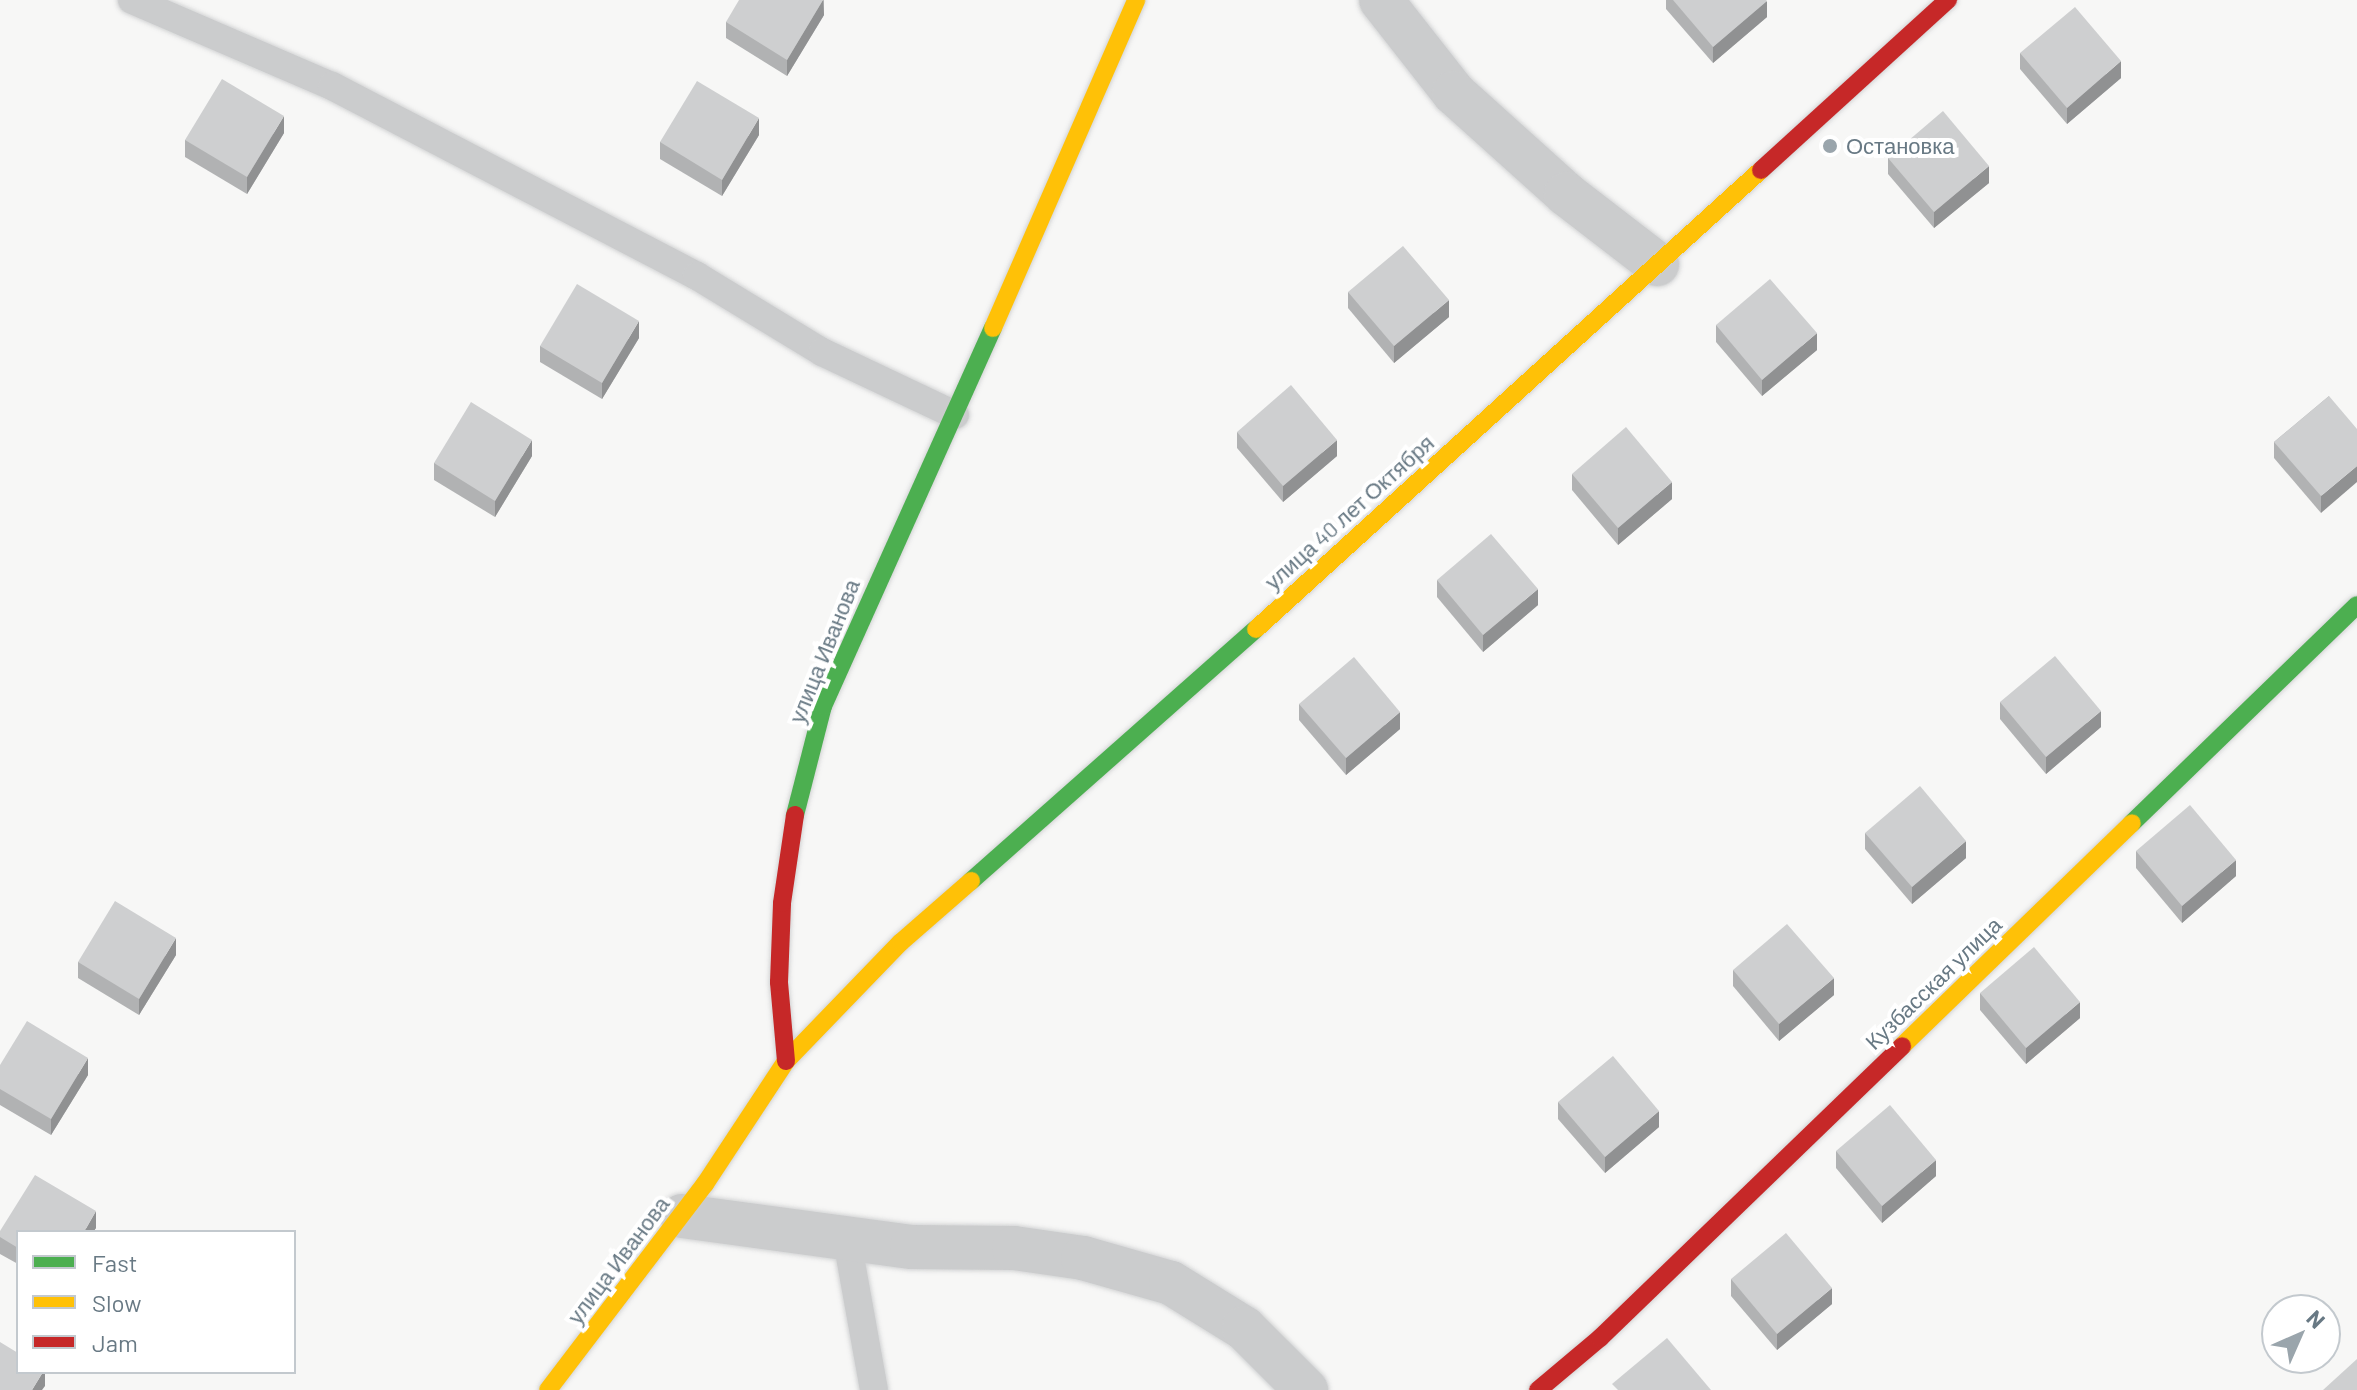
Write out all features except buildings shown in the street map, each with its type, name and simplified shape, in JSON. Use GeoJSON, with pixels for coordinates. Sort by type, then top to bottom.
{"type":"FeatureCollection","features":[{"type":"Feature","properties":{"kind":"street","name":"улица Иванова"},"geometry":{"type":"LineString","coordinates":[[548,1390],[682,1216],[786,1061],[779,982],[782,903],[797,804],[819,720],[865,608],[955,415],[1136,0]]}},
{"type":"Feature","properties":{"kind":"street"},"geometry":{"type":"LineString","coordinates":[[1381,0],[1454,93],[1566,194],[1657,264]]}},
{"type":"Feature","properties":{"kind":"street","name":"улица 40 лет Октября"},"geometry":{"type":"LineString","coordinates":[[786,1061],[901,942],[1217,665],[1948,0]]}},
{"type":"Feature","properties":{"kind":"street","name":"Кузбасская улица"},"geometry":{"type":"LineString","coordinates":[[1538,1390],[1600,1338],[2357,605]]}},
{"type":"Feature","properties":{"kind":"street"},"geometry":{"type":"LineString","coordinates":[[682,1216],[912,1247],[1014,1248],[1083,1258],[1171,1283],[1244,1328],[1306,1390]]}},
{"type":"Feature","properties":{"kind":"lane"},"geometry":{"type":"LineString","coordinates":[[132,0],[332,86],[697,276],[822,352],[955,415]]}},
{"type":"Feature","properties":{"kind":"lane"},"geometry":{"type":"LineString","coordinates":[[847,1240],[874,1390]]}},
{"type":"Feature","properties":{"kind":"traffic: fast"},"geometry":{"type":"LineString","coordinates":[[795,815],[823,706],[993,328]]}},
{"type":"Feature","properties":{"kind":"traffic: fast"},"geometry":{"type":"LineString","coordinates":[[2132,823],[2357,605]]}},
{"type":"Feature","properties":{"kind":"traffic: fast"},"geometry":{"type":"LineString","coordinates":[[971,881],[1256,629]]}},
{"type":"Feature","properties":{"kind":"traffic: slow"},"geometry":{"type":"LineString","coordinates":[[993,328],[1136,0]]}},
{"type":"Feature","properties":{"kind":"traffic: slow"},"geometry":{"type":"LineString","coordinates":[[1256,629],[1761,170]]}},
{"type":"Feature","properties":{"kind":"traffic: slow"},"geometry":{"type":"LineString","coordinates":[[1902,1046],[2132,823]]}},
{"type":"Feature","properties":{"kind":"traffic: slow"},"geometry":{"type":"LineString","coordinates":[[548,1390],[705,1184],[786,1061],[901,942],[971,881]]}},
{"type":"Feature","properties":{"kind":"traffic: jam"},"geometry":{"type":"LineString","coordinates":[[1761,170],[1948,0]]}},
{"type":"Feature","properties":{"kind":"traffic: jam"},"geometry":{"type":"LineString","coordinates":[[786,1061],[779,982],[782,903],[795,815]]}},
{"type":"Feature","properties":{"kind":"traffic: jam"},"geometry":{"type":"LineString","coordinates":[[1538,1390],[1600,1338],[1902,1046]]}},
{"type":"Feature","properties":{"kind":"place","name":"Остановка"},"geometry":{"type":"Point","coordinates":[1830,146]}}]}
